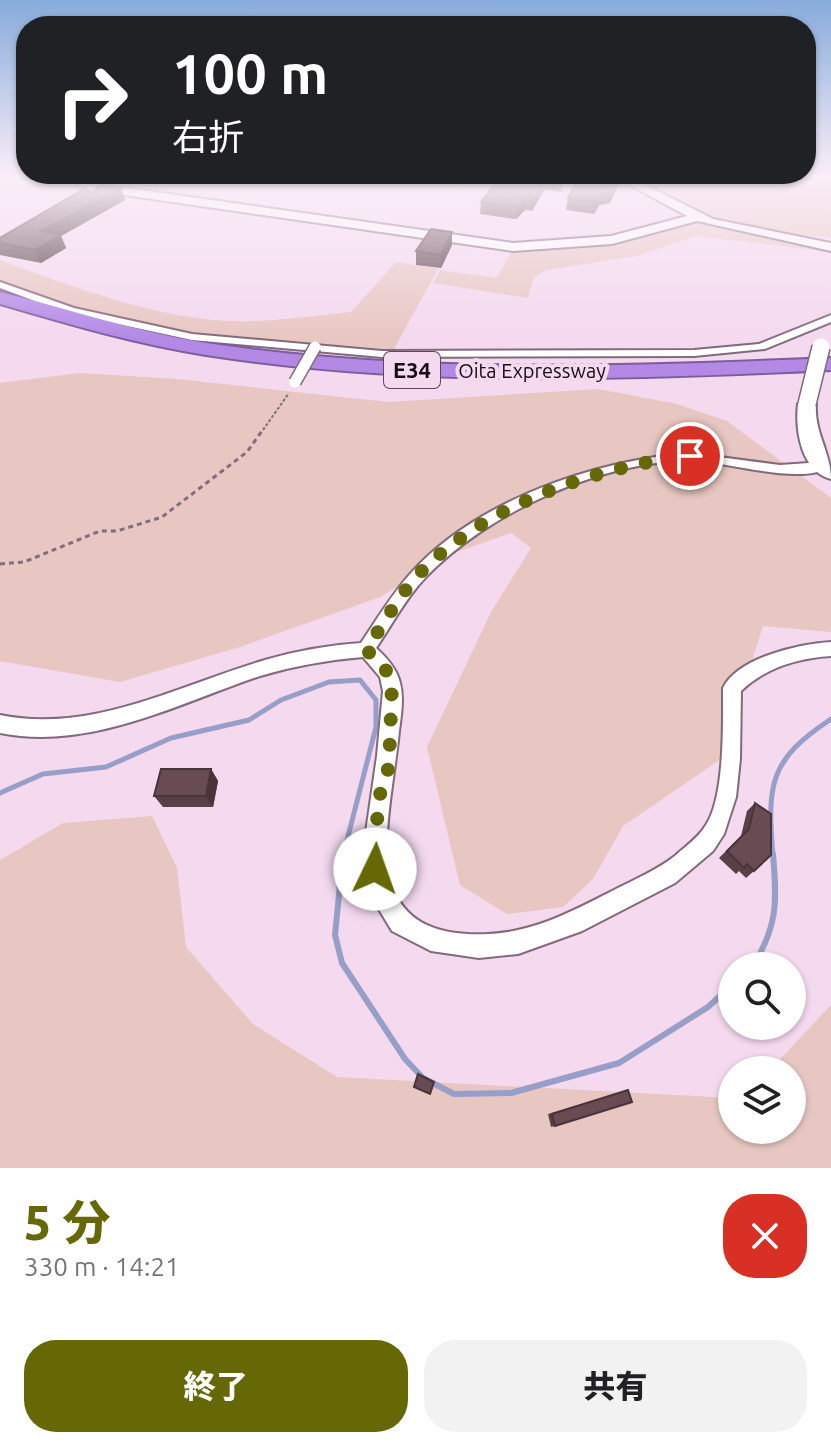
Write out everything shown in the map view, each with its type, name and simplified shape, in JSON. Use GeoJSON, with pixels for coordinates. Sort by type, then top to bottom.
{"type":"FeatureCollection","features":[{"type":"Feature","properties":{"kind":"highway","name":"Oita Expressway"},"geometry":{"type":"LineString","coordinates":[[0,298],[138,336],[210,350],[344,367],[532,372],[828,349]]}},
{"type":"Feature","properties":{"kind":"highway","name":"Oita Expressway"},"geometry":{"type":"LineString","coordinates":[[0,308],[130,343],[274,368],[338,375],[533,380],[831,372]]}},
{"type":"Feature","properties":{"kind":"street"},"geometry":{"type":"LineString","coordinates":[[391,230],[513,247],[612,240],[650,230]]}},
{"type":"Feature","properties":{"kind":"street"},"geometry":{"type":"LineString","coordinates":[[739,230],[831,247]]}},
{"type":"Feature","properties":{"kind":"street"},"geometry":{"type":"LineString","coordinates":[[0,285],[71,311],[179,335],[447,355],[694,353],[761,347],[831,318]]}},
{"type":"Feature","properties":{"kind":"street"},"geometry":{"type":"LineString","coordinates":[[295,382],[315,347]]}},
{"type":"Feature","properties":{"kind":"street"},"geometry":{"type":"LineString","coordinates":[[827,469],[811,444],[804,419],[828,349]]}},
{"type":"Feature","properties":{"kind":"street"},"geometry":{"type":"LineString","coordinates":[[366,650],[416,577],[430,563],[488,520],[533,496],[633,464],[690,456],[778,469],[827,469]]}},
{"type":"Feature","properties":{"kind":"street"},"geometry":{"type":"LineString","coordinates":[[0,724],[64,728],[118,718],[307,656],[366,650],[383,664],[392,684],[389,766],[378,801],[375,869],[386,907],[411,934],[465,946],[503,947],[558,931],[671,873],[699,849],[717,827],[731,756],[732,688],[739,681],[784,658],[831,649]]}},
{"type":"Feature","properties":{"kind":"path"},"geometry":{"type":"LineString","coordinates":[[0,564],[24,562],[100,531],[117,531],[162,517],[247,452],[295,382]]}},
{"type":"Feature","properties":{"kind":"shaded area"},"geometry":{"type":"Polygon","coordinates":[[[661,230],[727,230],[831,252],[696,236],[636,256],[547,270],[534,277],[528,298],[433,283],[440,270],[496,278],[513,250],[581,249],[661,230]]]}},
{"type":"Feature","properties":{"kind":"shaded area"},"geometry":{"type":"Polygon","coordinates":[[[758,230],[831,230],[831,238],[758,230]]]}},
{"type":"Feature","properties":{"kind":"shaded area"},"geometry":{"type":"Polygon","coordinates":[[[0,260],[153,310],[205,319],[241,321],[351,312],[396,262],[438,269],[394,349],[384,350],[214,338],[76,310],[0,282],[0,260]]]}},
{"type":"Feature","properties":{"kind":"shaded area"},"geometry":{"type":"Polygon","coordinates":[[[80,373],[177,379],[388,402],[598,389],[677,404],[727,421],[831,498],[831,632],[763,626],[721,759],[623,826],[593,879],[563,907],[507,914],[460,885],[427,747],[491,612],[531,548],[511,533],[451,554],[380,597],[240,647],[120,682],[0,661],[0,383],[80,373]]]}},
{"type":"Feature","properties":{"kind":"shaded area"},"geometry":{"type":"Polygon","coordinates":[[[152,816],[177,868],[186,947],[253,1024],[337,1077],[718,1097],[718,1144],[806,1144],[806,1056],[783,1056],[798,1040],[806,1040],[806,1032],[831,1005],[831,1168],[0,1168],[0,860],[63,823],[152,816]]]}},
{"type":"Feature","properties":{"kind":"building"},"geometry":{"type":"Polygon","coordinates":[[[15,230],[44,230],[41,231],[60,235],[35,250],[0,243],[0,238],[15,230]]]}},
{"type":"Feature","properties":{"kind":"building"},"geometry":{"type":"Polygon","coordinates":[[[431,230],[452,232],[441,255],[416,251],[431,230]]]}},
{"type":"Feature","properties":{"kind":"building"},"geometry":{"type":"Polygon","coordinates":[[[161,769],[211,769],[206,796],[154,796],[161,769]]]}},
{"type":"Feature","properties":{"kind":"building"},"geometry":{"type":"Polygon","coordinates":[[[755,803],[771,814],[771,855],[754,871],[747,864],[744,868],[727,851],[749,829],[755,803]]]}},
{"type":"Feature","properties":{"kind":"building"},"geometry":{"type":"Polygon","coordinates":[[[418,1074],[434,1082],[430,1094],[414,1087],[418,1074]]]}},
{"type":"Feature","properties":{"kind":"building"},"geometry":{"type":"Polygon","coordinates":[[[628,1090],[632,1102],[555,1126],[552,1114],[628,1090]]]}},
{"type":"Feature","properties":{"kind":"waterway"},"geometry":{"type":"LineString","coordinates":[[0,793],[43,774],[106,767],[171,738],[249,720],[281,700],[329,682],[360,680],[376,700],[376,727],[343,856]]}},
{"type":"Feature","properties":{"kind":"waterway"},"geometry":{"type":"LineString","coordinates":[[773,856],[771,810],[776,776],[795,748],[831,719]]}},
{"type":"Feature","properties":{"kind":"waterway"},"geometry":{"type":"LineString","coordinates":[[343,854],[335,935],[342,963],[405,1059],[423,1078],[454,1094],[511,1093],[619,1063],[718,998]]}},
{"type":"Feature","properties":{"kind":"waterway"},"geometry":{"type":"LineString","coordinates":[[760,952],[774,913],[773,854]]}},
{"type":"Feature","properties":{"kind":"route"},"geometry":{"type":"LineString","coordinates":[[375,869],[378,801],[389,766],[392,684],[383,664],[366,650],[416,577],[488,520],[533,496],[633,464],[690,456]]}}]}
